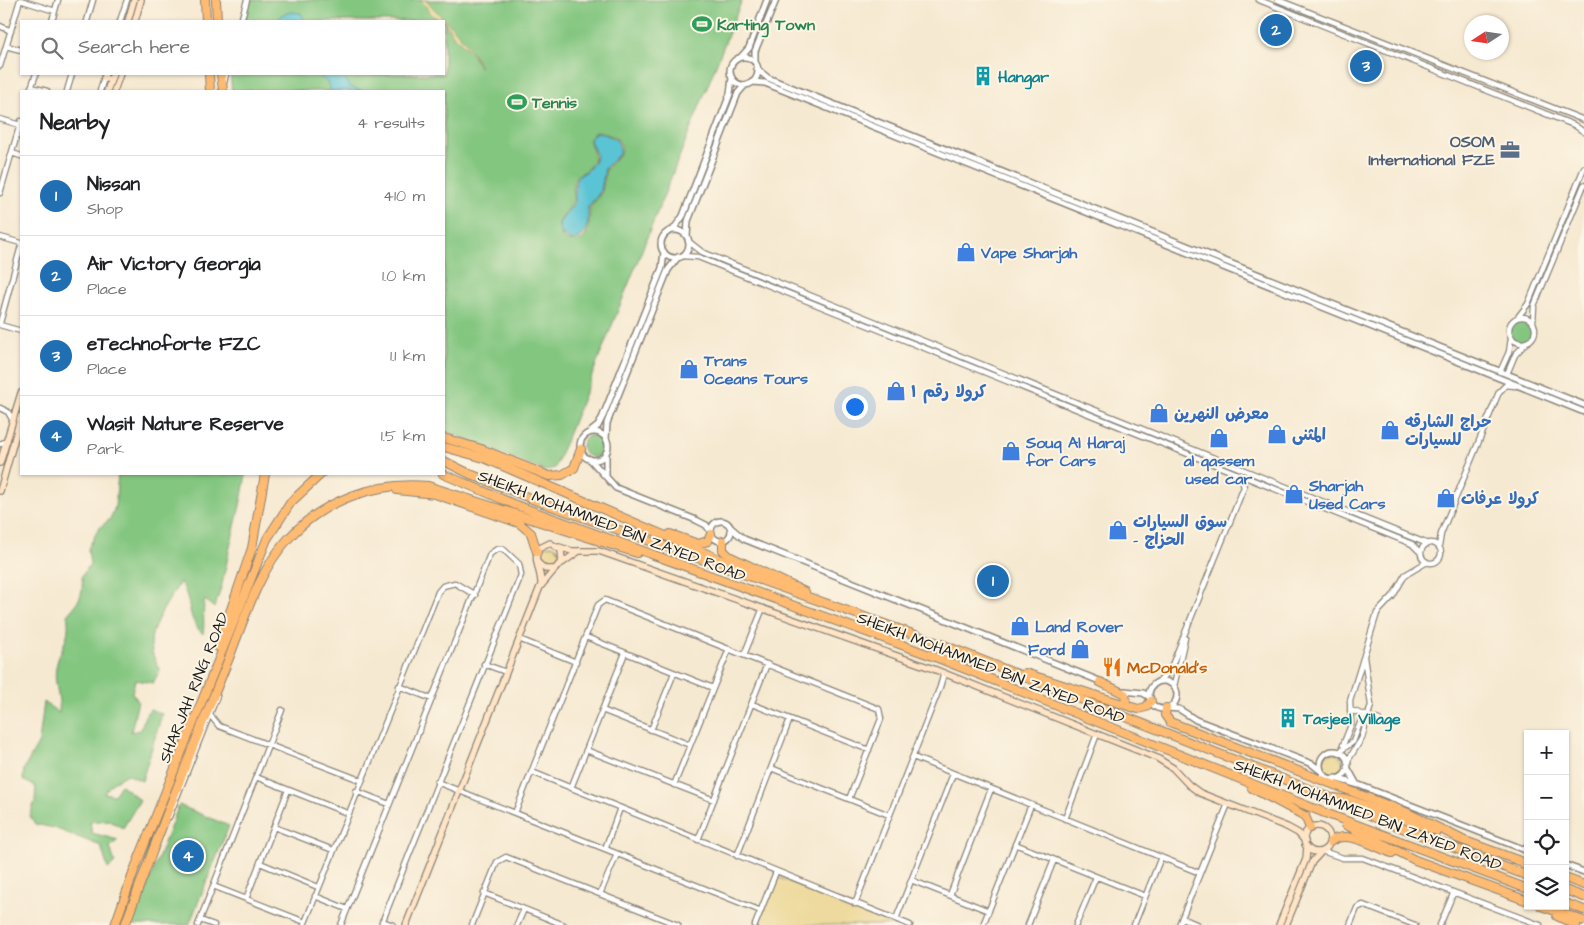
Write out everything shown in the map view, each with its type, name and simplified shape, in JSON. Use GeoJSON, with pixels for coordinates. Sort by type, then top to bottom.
{"type":"FeatureCollection","features":[{"type":"Feature","properties":{"kind":"highway"},"geometry":{"type":"LineString","coordinates":[[205,0],[206,20]]}},
{"type":"Feature","properties":{"kind":"highway"},"geometry":{"type":"LineString","coordinates":[[216,0],[218,20]]}},
{"type":"Feature","properties":{"kind":"highway"},"geometry":{"type":"LineString","coordinates":[[209,75],[210,90]]}},
{"type":"Feature","properties":{"kind":"highway"},"geometry":{"type":"LineString","coordinates":[[221,75],[223,90]]}},
{"type":"Feature","properties":{"kind":"highway"},"geometry":{"type":"LineString","coordinates":[[445,438],[475,447],[549,476],[562,475],[574,468],[581,449]]}},
{"type":"Feature","properties":{"kind":"highway"},"geometry":{"type":"LineString","coordinates":[[445,447],[484,458],[628,522],[747,570],[772,584]]}},
{"type":"Feature","properties":{"kind":"highway","name":"SHEIKH MOHAMMED BIN ZAYED ROAD"},"geometry":{"type":"LineString","coordinates":[[445,462],[470,474],[537,501],[815,598],[996,666],[1331,798],[1376,818],[1524,874]]}},
{"type":"Feature","properties":{"kind":"highway"},"geometry":{"type":"LineString","coordinates":[[212,675],[215,656],[252,548],[265,475]]}},
{"type":"Feature","properties":{"kind":"highway","name":"SHARJAH RING ROAD"},"geometry":{"type":"LineString","coordinates":[[115,925],[212,675],[271,531],[291,502],[320,475]]}},
{"type":"Feature","properties":{"kind":"highway","name":"SHEIKH MOHAMMED BIN ZAYED ROAD"},"geometry":{"type":"LineString","coordinates":[[445,475],[489,494],[671,562],[938,658],[1325,813],[1524,888]]}},
{"type":"Feature","properties":{"kind":"highway"},"geometry":{"type":"LineString","coordinates":[[353,495],[395,485],[417,485],[438,488],[610,546],[671,562]]}},
{"type":"Feature","properties":{"kind":"highway"},"geometry":{"type":"LineString","coordinates":[[353,495],[405,490],[444,497],[523,526],[533,537],[537,552]]}},
{"type":"Feature","properties":{"kind":"highway","name":"SHARJAH RING ROAD"},"geometry":{"type":"LineString","coordinates":[[125,925],[152,851],[260,583],[280,549],[307,521],[329,506],[353,495]]}},
{"type":"Feature","properties":{"kind":"highway"},"geometry":{"type":"LineString","coordinates":[[628,522],[642,524],[698,544],[708,540],[711,533]]}},
{"type":"Feature","properties":{"kind":"highway"},"geometry":{"type":"LineString","coordinates":[[724,541],[723,550],[729,556],[787,582],[815,598]]}},
{"type":"Feature","properties":{"kind":"highway"},"geometry":{"type":"LineString","coordinates":[[996,666],[1070,686],[1141,709],[1146,707],[1150,699]]}},
{"type":"Feature","properties":{"kind":"highway"},"geometry":{"type":"LineString","coordinates":[[1100,682],[1125,694],[1127,699],[1122,703]]}},
{"type":"Feature","properties":{"kind":"highway"},"geometry":{"type":"LineString","coordinates":[[1167,708],[1165,716],[1170,722],[1408,813],[1461,839]]}},
{"type":"Feature","properties":{"kind":"highway"},"geometry":{"type":"LineString","coordinates":[[1242,780],[1260,793],[1305,816],[1309,829]]}},
{"type":"Feature","properties":{"kind":"highway"},"geometry":{"type":"LineString","coordinates":[[1331,798],[1350,800],[1524,863]]}},
{"type":"Feature","properties":{"kind":"highway"},"geometry":{"type":"LineString","coordinates":[[1325,813],[1415,860]]}},
{"type":"Feature","properties":{"kind":"highway"},"geometry":{"type":"LineString","coordinates":[[1330,843],[1337,838],[1345,836],[1524,901]]}},
{"type":"Feature","properties":{"kind":"highway"},"geometry":{"type":"LineString","coordinates":[[1569,879],[1584,885]]}},
{"type":"Feature","properties":{"kind":"highway"},"geometry":{"type":"LineString","coordinates":[[1569,891],[1584,897]]}},
{"type":"Feature","properties":{"kind":"highway"},"geometry":{"type":"LineString","coordinates":[[1569,904],[1584,910]]}},
{"type":"Feature","properties":{"kind":"highway"},"geometry":{"type":"LineString","coordinates":[[1548,910],[1576,925]]}},
{"type":"Feature","properties":{"kind":"highway"},"geometry":{"type":"LineString","coordinates":[[1552,910],[1584,921]]}},
{"type":"Feature","properties":{"kind":"main road"},"geometry":{"type":"LineString","coordinates":[[128,20],[134,0]]}},
{"type":"Feature","properties":{"kind":"main road"},"geometry":{"type":"LineString","coordinates":[[135,20],[141,0]]}},
{"type":"Feature","properties":{"kind":"main road"},"geometry":{"type":"LineString","coordinates":[[114,90],[120,75]]}},
{"type":"Feature","properties":{"kind":"main road"},"geometry":{"type":"LineString","coordinates":[[103,78],[110,82]]}},
{"type":"Feature","properties":{"kind":"main road"},"geometry":{"type":"LineString","coordinates":[[0,463],[20,397]]}},
{"type":"Feature","properties":{"kind":"main road"},"geometry":{"type":"LineString","coordinates":[[0,491],[20,420]]}},
{"type":"Feature","properties":{"kind":"main road"},"geometry":{"type":"LineString","coordinates":[[406,925],[540,587],[541,576],[537,552],[547,544],[599,551],[946,674],[1161,760],[1173,768],[1194,789],[1228,804],[1300,831],[1318,826],[1325,828],[1330,835],[1330,843],[1312,862],[1286,925]]}},
{"type":"Feature","properties":{"kind":"main road"},"geometry":{"type":"LineString","coordinates":[[559,547],[562,553],[561,564]]}},
{"type":"Feature","properties":{"kind":"main road"},"geometry":{"type":"LineString","coordinates":[[540,587],[555,569],[581,550]]}},
{"type":"Feature","properties":{"kind":"main road"},"geometry":{"type":"LineString","coordinates":[[538,563],[545,570],[555,569]]}},
{"type":"Feature","properties":{"kind":"main road"},"geometry":{"type":"LineString","coordinates":[[1289,828],[1300,834],[1306,844],[1315,852],[1322,851]]}},
{"type":"Feature","properties":{"kind":"main road"},"geometry":{"type":"LineString","coordinates":[[1279,925],[1306,859],[1309,829]]}},
{"type":"Feature","properties":{"kind":"main road"},"geometry":{"type":"LineString","coordinates":[[1288,901],[1292,903],[1290,916]]}},
{"type":"Feature","properties":{"kind":"street"},"geometry":{"type":"LineString","coordinates":[[0,64],[20,0],[55,11]]}},
{"type":"Feature","properties":{"kind":"street"},"geometry":{"type":"LineString","coordinates":[[52,20],[58,0]]}},
{"type":"Feature","properties":{"kind":"street"},"geometry":{"type":"LineString","coordinates":[[87,20],[93,0]]}},
{"type":"Feature","properties":{"kind":"street"},"geometry":{"type":"LineString","coordinates":[[120,20],[126,0]]}},
{"type":"Feature","properties":{"kind":"street"},"geometry":{"type":"LineString","coordinates":[[241,20],[248,0]]}},
{"type":"Feature","properties":{"kind":"street"},"geometry":{"type":"LineString","coordinates":[[744,539],[716,540],[706,525],[620,490],[613,485],[581,449],[582,441],[601,422],[662,268],[664,252],[661,241],[665,234],[673,230],[682,216],[730,94],[732,78],[730,67],[749,48],[767,0]]}},
{"type":"Feature","properties":{"kind":"street"},"geometry":{"type":"LineString","coordinates":[[752,82],[757,75],[756,47],[776,0]]}},
{"type":"Feature","properties":{"kind":"street"},"geometry":{"type":"LineString","coordinates":[[1259,0],[1574,125],[1584,132]]}},
{"type":"Feature","properties":{"kind":"street"},"geometry":{"type":"LineString","coordinates":[[1278,0],[1584,120]]}},
{"type":"Feature","properties":{"kind":"street"},"geometry":{"type":"LineString","coordinates":[[0,26],[10,31]]}},
{"type":"Feature","properties":{"kind":"street"},"geometry":{"type":"LineString","coordinates":[[6,46],[20,50]]}},
{"type":"Feature","properties":{"kind":"street"},"geometry":{"type":"LineString","coordinates":[[741,57],[749,58],[765,76],[1584,412]]}},
{"type":"Feature","properties":{"kind":"street"},"geometry":{"type":"LineString","coordinates":[[31,89],[36,75]]}},
{"type":"Feature","properties":{"kind":"street"},"geometry":{"type":"LineString","coordinates":[[67,90],[72,75]]}},
{"type":"Feature","properties":{"kind":"street"},"geometry":{"type":"LineString","coordinates":[[223,90],[226,75]]}},
{"type":"Feature","properties":{"kind":"street"},"geometry":{"type":"LineString","coordinates":[[732,78],[739,84],[745,85]]}},
{"type":"Feature","properties":{"kind":"street"},"geometry":{"type":"LineString","coordinates":[[606,476],[606,454],[608,447],[606,439],[609,418],[670,266],[687,249],[688,220],[738,93],[745,85],[752,82],[765,83],[1584,405]]}},
{"type":"Feature","properties":{"kind":"street"},"geometry":{"type":"LineString","coordinates":[[0,119],[20,123]]}},
{"type":"Feature","properties":{"kind":"street"},"geometry":{"type":"LineString","coordinates":[[0,193],[20,126]]}},
{"type":"Feature","properties":{"kind":"street"},"geometry":{"type":"LineString","coordinates":[[12,154],[20,156]]}},
{"type":"Feature","properties":{"kind":"street"},"geometry":{"type":"LineString","coordinates":[[1500,372],[1509,352],[1511,338],[1509,326],[1528,304],[1584,168]]}},
{"type":"Feature","properties":{"kind":"street"},"geometry":{"type":"LineString","coordinates":[[1507,374],[1515,355],[1534,334],[1534,306],[1584,184]]}},
{"type":"Feature","properties":{"kind":"street"},"geometry":{"type":"LineString","coordinates":[[673,230],[682,233],[698,250],[1439,547]]}},
{"type":"Feature","properties":{"kind":"street"},"geometry":{"type":"LineString","coordinates":[[0,237],[20,245]]}},
{"type":"Feature","properties":{"kind":"street"},"geometry":{"type":"LineString","coordinates":[[20,249],[0,324],[20,331]]}},
{"type":"Feature","properties":{"kind":"street"},"geometry":{"type":"LineString","coordinates":[[664,252],[670,257],[694,256],[1256,480],[1412,544],[1427,562]]}},
{"type":"Feature","properties":{"kind":"street"},"geometry":{"type":"LineString","coordinates":[[840,314],[843,308]]}},
{"type":"Feature","properties":{"kind":"street"},"geometry":{"type":"LineString","coordinates":[[1518,317],[1525,317],[1533,323]]}},
{"type":"Feature","properties":{"kind":"street"},"geometry":{"type":"LineString","coordinates":[[1511,338],[1518,343],[1526,343]]}},
{"type":"Feature","properties":{"kind":"street"},"geometry":{"type":"LineString","coordinates":[[1343,745],[1351,725],[1350,701],[1379,610],[1393,596],[1408,573],[1427,562],[1433,562],[1438,559],[1441,553],[1439,547],[1441,534],[1499,390],[1506,386],[1519,386]]}},
{"type":"Feature","properties":{"kind":"street"},"geometry":{"type":"LineString","coordinates":[[1070,406],[1073,404],[1072,400]]}},
{"type":"Feature","properties":{"kind":"street"},"geometry":{"type":"LineString","coordinates":[[2,409],[18,406]]}},
{"type":"Feature","properties":{"kind":"street"},"geometry":{"type":"LineString","coordinates":[[2,409],[13,421]]}},
{"type":"Feature","properties":{"kind":"street"},"geometry":{"type":"LineString","coordinates":[[589,434],[597,433],[606,439]]}},
{"type":"Feature","properties":{"kind":"street"},"geometry":{"type":"LineString","coordinates":[[0,444],[7,441]]}},
{"type":"Feature","properties":{"kind":"street"},"geometry":{"type":"LineString","coordinates":[[590,459],[599,459],[606,454]]}},
{"type":"Feature","properties":{"kind":"street"},"geometry":{"type":"LineString","coordinates":[[1240,474],[1244,487]]}},
{"type":"Feature","properties":{"kind":"street"},"geometry":{"type":"LineString","coordinates":[[696,520],[727,522],[744,539],[1100,682],[1127,692],[1135,692],[1160,681],[1170,670],[1244,487],[1256,480]]}},
{"type":"Feature","properties":{"kind":"street"},"geometry":{"type":"LineString","coordinates":[[711,533],[712,526],[717,522]]}},
{"type":"Feature","properties":{"kind":"street"},"geometry":{"type":"LineString","coordinates":[[724,541],[731,535],[731,528]]}},
{"type":"Feature","properties":{"kind":"street"},"geometry":{"type":"LineString","coordinates":[[1421,553],[1428,544]]}},
{"type":"Feature","properties":{"kind":"street"},"geometry":{"type":"LineString","coordinates":[[341,925],[492,552],[503,549],[516,561],[519,570],[518,579],[381,923],[393,925]]}},
{"type":"Feature","properties":{"kind":"street"},"geometry":{"type":"LineString","coordinates":[[213,886],[304,924],[360,780],[440,589],[446,584],[455,582],[475,594]]}},
{"type":"Feature","properties":{"kind":"street"},"geometry":{"type":"LineString","coordinates":[[515,813],[598,605],[608,600],[879,709],[882,717],[849,799]]}},
{"type":"Feature","properties":{"kind":"street"},"geometry":{"type":"LineString","coordinates":[[744,655],[763,608]]}},
{"type":"Feature","properties":{"kind":"street"},"geometry":{"type":"LineString","coordinates":[[1183,712],[1174,686],[1187,627]]}},
{"type":"Feature","properties":{"kind":"street"},"geometry":{"type":"LineString","coordinates":[[586,637],[713,688]]}},
{"type":"Feature","properties":{"kind":"street"},"geometry":{"type":"LineString","coordinates":[[519,639],[576,662]]}},
{"type":"Feature","properties":{"kind":"street"},"geometry":{"type":"LineString","coordinates":[[674,785],[729,649]]}},
{"type":"Feature","properties":{"kind":"street"},"geometry":{"type":"LineString","coordinates":[[571,788],[625,653]]}},
{"type":"Feature","properties":{"kind":"street"},"geometry":{"type":"LineString","coordinates":[[1336,778],[1343,775],[1364,732],[1371,696],[1364,656]]}},
{"type":"Feature","properties":{"kind":"street"},"geometry":{"type":"LineString","coordinates":[[484,664],[506,672]]}},
{"type":"Feature","properties":{"kind":"street"},"geometry":{"type":"LineString","coordinates":[[698,840],[768,664]]}},
{"type":"Feature","properties":{"kind":"street"},"geometry":{"type":"LineString","coordinates":[[152,851],[177,800],[211,716],[225,668]]}},
{"type":"Feature","properties":{"kind":"street"},"geometry":{"type":"LineString","coordinates":[[651,730],[674,673]]}},
{"type":"Feature","properties":{"kind":"street"},"geometry":{"type":"LineString","coordinates":[[855,904],[946,674]]}},
{"type":"Feature","properties":{"kind":"street"},"geometry":{"type":"LineString","coordinates":[[1160,681],[1168,682],[1174,686]]}},
{"type":"Feature","properties":{"kind":"street"},"geometry":{"type":"LineString","coordinates":[[1150,699],[1154,684]]}},
{"type":"Feature","properties":{"kind":"street"},"geometry":{"type":"LineString","coordinates":[[399,686],[432,699]]}},
{"type":"Feature","properties":{"kind":"street"},"geometry":{"type":"LineString","coordinates":[[1135,692],[1150,699],[1159,708],[1176,708],[1196,720],[1307,762],[1327,777],[1359,785],[1524,849]]}},
{"type":"Feature","properties":{"kind":"street"},"geometry":{"type":"LineString","coordinates":[[1167,708],[1174,703],[1177,696]]}},
{"type":"Feature","properties":{"kind":"street"},"geometry":{"type":"LineString","coordinates":[[752,704],[869,750]]}},
{"type":"Feature","properties":{"kind":"street"},"geometry":{"type":"LineString","coordinates":[[214,925],[199,922],[282,710]]}},
{"type":"Feature","properties":{"kind":"street"},"geometry":{"type":"LineString","coordinates":[[602,710],[690,745]]}},
{"type":"Feature","properties":{"kind":"street"},"geometry":{"type":"LineString","coordinates":[[1350,710],[1379,720]]}},
{"type":"Feature","properties":{"kind":"street"},"geometry":{"type":"LineString","coordinates":[[211,716],[219,726]]}},
{"type":"Feature","properties":{"kind":"street"},"geometry":{"type":"LineString","coordinates":[[1307,762],[1322,758],[1330,752],[1339,752],[1350,745],[1366,716]]}},
{"type":"Feature","properties":{"kind":"street"},"geometry":{"type":"LineString","coordinates":[[736,856],[790,719]]}},
{"type":"Feature","properties":{"kind":"street"},"geometry":{"type":"LineString","coordinates":[[206,728],[219,726],[360,780]]}},
{"type":"Feature","properties":{"kind":"street"},"geometry":{"type":"LineString","coordinates":[[1065,819],[1099,735]]}},
{"type":"Feature","properties":{"kind":"street"},"geometry":{"type":"LineString","coordinates":[[586,750],[714,800]]}},
{"type":"Feature","properties":{"kind":"street"},"geometry":{"type":"LineString","coordinates":[[1339,752],[1347,765],[1351,777],[1359,785]]}},
{"type":"Feature","properties":{"kind":"street"},"geometry":{"type":"LineString","coordinates":[[913,757],[1200,873]]}},
{"type":"Feature","properties":{"kind":"street"},"geometry":{"type":"LineString","coordinates":[[1321,771],[1322,758]]}},
{"type":"Feature","properties":{"kind":"street"},"geometry":{"type":"LineString","coordinates":[[771,768],[889,815]]}},
{"type":"Feature","properties":{"kind":"street"},"geometry":{"type":"LineString","coordinates":[[532,772],[910,925]]}},
{"type":"Feature","properties":{"kind":"street"},"geometry":{"type":"LineString","coordinates":[[896,919],[954,774]]}},
{"type":"Feature","properties":{"kind":"street"},"geometry":{"type":"LineString","coordinates":[[256,777],[347,813]]}},
{"type":"Feature","properties":{"kind":"street"},"geometry":{"type":"LineString","coordinates":[[437,782],[760,911]]}},
{"type":"Feature","properties":{"kind":"street"},"geometry":{"type":"LineString","coordinates":[[950,895],[991,789]]}},
{"type":"Feature","properties":{"kind":"street"},"geometry":{"type":"LineString","coordinates":[[246,899],[288,790]]}},
{"type":"Feature","properties":{"kind":"street"},"geometry":{"type":"LineString","coordinates":[[356,791],[390,804]]}},
{"type":"Feature","properties":{"kind":"street"},"geometry":{"type":"LineString","coordinates":[[1180,925],[1228,804]]}},
{"type":"Feature","properties":{"kind":"street"},"geometry":{"type":"LineString","coordinates":[[983,925],[1031,805]]}},
{"type":"Feature","properties":{"kind":"street"},"geometry":{"type":"LineString","coordinates":[[605,849],[620,808]]}},
{"type":"Feature","properties":{"kind":"street"},"geometry":{"type":"LineString","coordinates":[[274,826],[333,850]]}},
{"type":"Feature","properties":{"kind":"street"},"geometry":{"type":"LineString","coordinates":[[1330,843],[1336,855]]}},
{"type":"Feature","properties":{"kind":"street"},"geometry":{"type":"LineString","coordinates":[[1015,844],[1145,896]]}},
{"type":"Feature","properties":{"kind":"street"},"geometry":{"type":"LineString","coordinates":[[1322,851],[1343,858],[1363,858],[1452,894],[1540,925]]}},
{"type":"Feature","properties":{"kind":"street"},"geometry":{"type":"LineString","coordinates":[[600,894],[617,854]]}},
{"type":"Feature","properties":{"kind":"street"},"geometry":{"type":"LineString","coordinates":[[472,925],[497,862],[506,857],[678,925]]}},
{"type":"Feature","properties":{"kind":"street"},"geometry":{"type":"LineString","coordinates":[[1134,925],[1161,857]]}},
{"type":"Feature","properties":{"kind":"street"},"geometry":{"type":"LineString","coordinates":[[1028,925],[1054,860]]}},
{"type":"Feature","properties":{"kind":"street"},"geometry":{"type":"LineString","coordinates":[[260,863],[318,887]]}},
{"type":"Feature","properties":{"kind":"street"},"geometry":{"type":"LineString","coordinates":[[1569,866],[1584,872]]}},
{"type":"Feature","properties":{"kind":"street"},"geometry":{"type":"LineString","coordinates":[[755,925],[776,872]]}},
{"type":"Feature","properties":{"kind":"street"},"geometry":{"type":"LineString","coordinates":[[1076,925],[1096,877]]}},
{"type":"Feature","properties":{"kind":"street"},"geometry":{"type":"LineString","coordinates":[[911,880],[989,911]]}},
{"type":"Feature","properties":{"kind":"street"},"geometry":{"type":"LineString","coordinates":[[484,893],[564,925]]}},
{"type":"Feature","properties":{"kind":"street"},"geometry":{"type":"LineString","coordinates":[[1440,925],[1452,894]]}},
{"type":"Feature","properties":{"kind":"street"},"geometry":{"type":"LineString","coordinates":[[315,896],[348,909]]}},
{"type":"Feature","properties":{"kind":"street"},"geometry":{"type":"LineString","coordinates":[[1350,925],[1357,908],[1363,905],[1414,925]]}},
{"type":"Feature","properties":{"kind":"street"},"geometry":{"type":"LineString","coordinates":[[517,925],[524,909]]}},
{"type":"Feature","properties":{"kind":"street"},"geometry":{"type":"LineString","coordinates":[[1182,918],[1198,925]]}},
{"type":"Feature","properties":{"kind":"green space"},"geometry":{"type":"Polygon","coordinates":[[[249,0],[742,0],[555,468],[544,471],[445,430],[445,90],[232,90],[230,75],[445,75],[445,20],[243,20],[249,0]]]}},
{"type":"Feature","properties":{"kind":"green space"},"geometry":{"type":"Polygon","coordinates":[[[1521,320],[1529,323],[1532,331],[1529,339],[1521,342],[1513,339],[1510,331],[1513,323],[1521,320]]]}},
{"type":"Feature","properties":{"kind":"green space"},"geometry":{"type":"Polygon","coordinates":[[[593,435],[601,438],[604,446],[601,454],[593,457],[585,454],[582,446],[585,438],[593,435]]]}},
{"type":"Feature","properties":{"kind":"green space"},"geometry":{"type":"Polygon","coordinates":[[[118,475],[246,475],[219,594],[214,608],[205,600],[204,603],[203,634],[194,622],[187,595],[180,582],[155,625],[151,640],[151,648],[160,670],[153,683],[135,680],[132,693],[138,701],[131,732],[141,730],[144,718],[150,709],[162,714],[142,781],[127,774],[113,782],[104,793],[114,795],[121,785],[140,800],[123,828],[108,820],[90,822],[92,833],[118,840],[110,847],[115,863],[108,869],[101,846],[54,828],[35,824],[30,816],[35,801],[36,787],[23,780],[24,769],[39,742],[44,702],[59,713],[55,673],[67,636],[67,615],[78,602],[81,593],[82,576],[90,564],[88,549],[99,528],[110,519],[115,507],[118,475]]]}},
{"type":"Feature","properties":{"kind":"green space"},"geometry":{"type":"Polygon","coordinates":[[[179,805],[229,826],[189,925],[132,925],[179,805]]]}},
{"type":"Feature","properties":{"kind":"sand"},"geometry":{"type":"Polygon","coordinates":[[[421,0],[425,0],[445,20],[433,16],[421,0]]]}},
{"type":"Feature","properties":{"kind":"sand"},"geometry":{"type":"Polygon","coordinates":[[[445,20],[470,49],[480,68],[471,52],[454,36],[445,20]]]}},
{"type":"Feature","properties":{"kind":"sand"},"geometry":{"type":"Polygon","coordinates":[[[599,131],[617,138],[622,147],[620,154],[606,169],[602,192],[590,208],[589,223],[586,235],[581,240],[571,242],[562,237],[558,223],[574,201],[573,183],[576,176],[585,171],[577,177],[575,202],[559,226],[563,236],[588,223],[587,212],[598,197],[606,167],[613,160],[611,139],[603,133],[591,144],[596,155],[592,166],[587,169],[593,161],[594,155],[589,140],[594,132],[599,131]]]}},
{"type":"Feature","properties":{"kind":"sand"},"geometry":{"type":"Polygon","coordinates":[[[550,545],[558,548],[561,556],[558,564],[550,567],[542,564],[539,556],[542,548],[550,545]]]}},
{"type":"Feature","properties":{"kind":"sand"},"geometry":{"type":"Polygon","coordinates":[[[1332,753],[1340,756],[1343,764],[1340,772],[1332,775],[1324,772],[1321,764],[1324,756],[1332,753]]]}},
{"type":"Feature","properties":{"kind":"sand"},"geometry":{"type":"Polygon","coordinates":[[[780,878],[899,925],[757,925],[775,880],[780,878]]]}},
{"type":"Feature","properties":{"kind":"water"},"geometry":{"type":"Polygon","coordinates":[[[292,12],[301,13],[304,20],[279,20],[281,15],[292,12]]]}},
{"type":"Feature","properties":{"kind":"water"},"geometry":{"type":"Polygon","coordinates":[[[317,75],[344,75],[350,87],[360,90],[331,90],[327,82],[317,75]]]}},
{"type":"Feature","properties":{"kind":"water"},"geometry":{"type":"Polygon","coordinates":[[[599,132],[616,139],[620,147],[619,154],[605,168],[601,191],[588,207],[588,223],[584,234],[580,238],[571,241],[560,232],[559,223],[575,202],[575,183],[577,177],[587,171],[595,161],[596,155],[590,140],[594,133],[599,132]]]}},
{"type":"Feature","properties":{"kind":"place","name":"Karting Town"},"geometry":{"type":"Point","coordinates":[702,24]}},
{"type":"Feature","properties":{"kind":"place","name":"Air Victory Georgia"},"geometry":{"type":"Point","coordinates":[1276,30]}},
{"type":"Feature","properties":{"kind":"place","name":"eTechnoforte FZC"},"geometry":{"type":"Point","coordinates":[1366,66]}},
{"type":"Feature","properties":{"kind":"place","name":"Hangar"},"geometry":{"type":"Point","coordinates":[983,76]}},
{"type":"Feature","properties":{"kind":"place","name":"Tennis"},"geometry":{"type":"Point","coordinates":[517,102]}},
{"type":"Feature","properties":{"kind":"place","name":"OSOM International FZE"},"geometry":{"type":"Point","coordinates":[1510,150]}},
{"type":"Feature","properties":{"kind":"place","name":"Vape Sharjah"},"geometry":{"type":"Point","coordinates":[966,252]}},
{"type":"Feature","properties":{"kind":"place","name":"Trans Oceans Tours"},"geometry":{"type":"Point","coordinates":[689,369]}},
{"type":"Feature","properties":{"kind":"place","name":"كرولا رقم ١"},"geometry":{"type":"Point","coordinates":[896,391]}},
{"type":"Feature","properties":{"kind":"place","name":"معرض النهرين"},"geometry":{"type":"Point","coordinates":[1159,413]}},
{"type":"Feature","properties":{"kind":"place","name":"حراج الشارقه للسيارات"},"geometry":{"type":"Point","coordinates":[1390,430]}},
{"type":"Feature","properties":{"kind":"place","name":"المثنى"},"geometry":{"type":"Point","coordinates":[1277,434]}},
{"type":"Feature","properties":{"kind":"place","name":"al qassem used car"},"geometry":{"type":"Point","coordinates":[1219,438]}},
{"type":"Feature","properties":{"kind":"place","name":"Souq Al Haraj for Cars"},"geometry":{"type":"Point","coordinates":[1011,451]}},
{"type":"Feature","properties":{"kind":"place","name":"Sharjah Used Cars"},"geometry":{"type":"Point","coordinates":[1294,494]}},
{"type":"Feature","properties":{"kind":"place","name":"كرولا عرفات"},"geometry":{"type":"Point","coordinates":[1446,498]}},
{"type":"Feature","properties":{"kind":"place","name":"سوق السيارات - الحزاج"},"geometry":{"type":"Point","coordinates":[1118,530]}},
{"type":"Feature","properties":{"kind":"place","name":"Nissan"},"geometry":{"type":"Point","coordinates":[993,581]}},
{"type":"Feature","properties":{"kind":"place","name":"Land Rover"},"geometry":{"type":"Point","coordinates":[1020,626]}},
{"type":"Feature","properties":{"kind":"place","name":"Ford"},"geometry":{"type":"Point","coordinates":[1080,649]}},
{"type":"Feature","properties":{"kind":"place","name":"McDonald's"},"geometry":{"type":"Point","coordinates":[1112,667]}},
{"type":"Feature","properties":{"kind":"place","name":"Tasjeel Village"},"geometry":{"type":"Point","coordinates":[1288,718]}},
{"type":"Feature","properties":{"kind":"place","name":"Wasit Nature Reserve"},"geometry":{"type":"Point","coordinates":[188,856]}}]}
